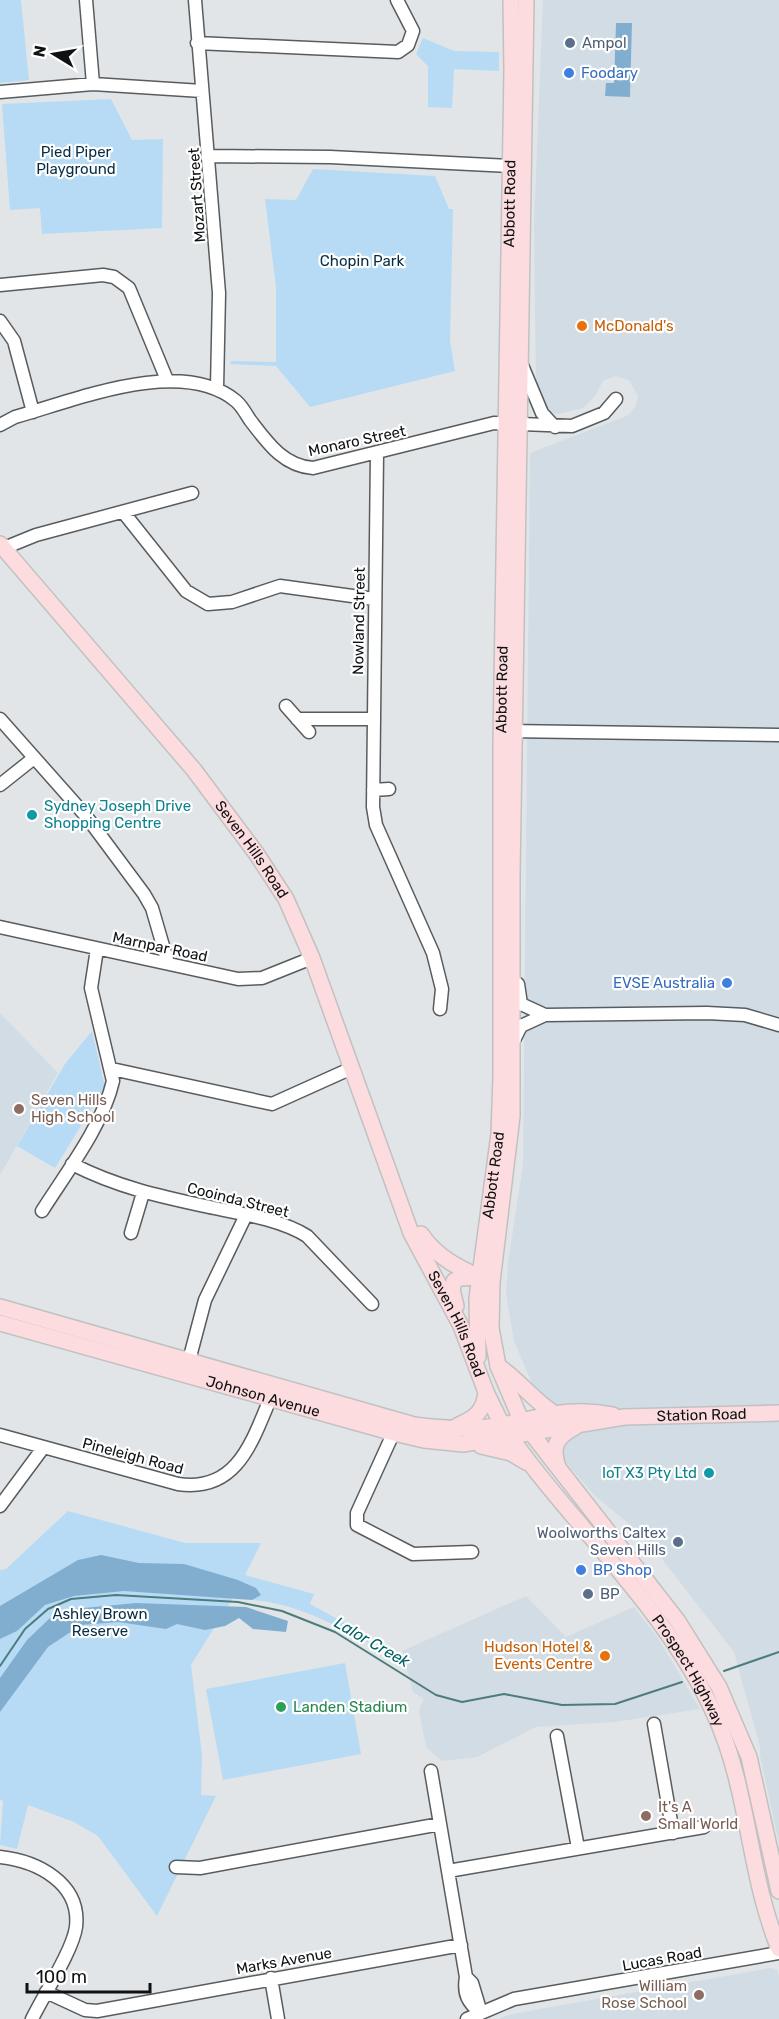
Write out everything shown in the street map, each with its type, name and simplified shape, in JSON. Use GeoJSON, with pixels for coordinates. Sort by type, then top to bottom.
{"type":"FeatureCollection","features":[{"type":"Feature","properties":{"kind":"main road","name":"Abbott Road"},"geometry":{"type":"LineString","coordinates":[[498,1366],[491,1329],[486,1280],[499,1134],[508,731],[512,423],[511,0]]}},
{"type":"Feature","properties":{"kind":"main road","name":"Abbott Road"},"geometry":{"type":"LineString","coordinates":[[512,423],[520,362],[526,0]]}},
{"type":"Feature","properties":{"kind":"main road","name":"Seven Hills Road"},"geometry":{"type":"LineString","coordinates":[[2,546],[194,770],[275,881],[299,925],[312,958],[411,1233],[461,1326],[486,1392],[506,1431]]}},
{"type":"Feature","properties":{"kind":"main road","name":"Abbott Road"},"geometry":{"type":"LineString","coordinates":[[480,1376],[476,1318],[486,1280],[510,1148],[512,946],[508,731]]}},
{"type":"Feature","properties":{"kind":"main road","name":"Seven Hills Road"},"geometry":{"type":"LineString","coordinates":[[405,1212],[436,1254],[486,1280]]}},
{"type":"Feature","properties":{"kind":"main road"},"geometry":{"type":"LineString","coordinates":[[461,1326],[452,1285],[460,1278],[486,1280]]}},
{"type":"Feature","properties":{"kind":"main road","name":"Johnson Avenue"},"geometry":{"type":"LineString","coordinates":[[0,1307],[187,1368]]}},
{"type":"Feature","properties":{"kind":"main road","name":"Johnson Avenue"},"geometry":{"type":"LineString","coordinates":[[0,1323],[187,1368],[274,1392],[396,1427],[424,1440],[464,1444],[506,1431],[521,1420]]}},
{"type":"Feature","properties":{"kind":"main road","name":"Seven Hills Road"},"geometry":{"type":"LineString","coordinates":[[498,1366],[521,1420]]}},
{"type":"Feature","properties":{"kind":"main road"},"geometry":{"type":"LineString","coordinates":[[498,1366],[515,1377],[539,1404],[552,1412]]}},
{"type":"Feature","properties":{"kind":"main road"},"geometry":{"type":"LineString","coordinates":[[452,1428],[471,1420],[481,1412],[486,1392]]}},
{"type":"Feature","properties":{"kind":"main road","name":"Station Road"},"geometry":{"type":"LineString","coordinates":[[521,1420],[552,1412],[600,1412],[624,1417]]}},
{"type":"Feature","properties":{"kind":"main road","name":"Station Road"},"geometry":{"type":"LineString","coordinates":[[530,1433],[624,1417],[779,1413]]}},
{"type":"Feature","properties":{"kind":"main road","name":"Prospect Highway"},"geometry":{"type":"LineString","coordinates":[[521,1420],[677,1620],[719,1687],[749,1757],[779,1891]]}},
{"type":"Feature","properties":{"kind":"main road"},"geometry":{"type":"LineString","coordinates":[[558,1469],[554,1454],[555,1443],[564,1433],[583,1424]]}},
{"type":"Feature","properties":{"kind":"main road","name":"Johnson Avenue"},"geometry":{"type":"LineString","coordinates":[[396,1427],[530,1433]]}},
{"type":"Feature","properties":{"kind":"main road","name":"Prospect Highway"},"geometry":{"type":"LineString","coordinates":[[506,1431],[662,1627],[686,1662],[707,1699],[734,1767],[763,1897],[779,1951]]}},
{"type":"Feature","properties":{"kind":"main road"},"geometry":{"type":"LineString","coordinates":[[464,1444],[502,1449],[536,1468]]}},
{"type":"Feature","properties":{"kind":"street"},"geometry":{"type":"LineString","coordinates":[[86,0],[93,84]]}},
{"type":"Feature","properties":{"kind":"street","name":"Mozart Street"},"geometry":{"type":"LineString","coordinates":[[195,0],[219,293],[217,388]]}},
{"type":"Feature","properties":{"kind":"street"},"geometry":{"type":"LineString","coordinates":[[197,43],[398,52],[408,45],[413,31],[397,0]]}},
{"type":"Feature","properties":{"kind":"street"},"geometry":{"type":"LineString","coordinates":[[0,92],[93,84],[202,91]]}},
{"type":"Feature","properties":{"kind":"street"},"geometry":{"type":"LineString","coordinates":[[209,156],[330,158],[510,166]]}},
{"type":"Feature","properties":{"kind":"street"},"geometry":{"type":"LineString","coordinates":[[0,285],[103,275],[121,281],[129,288],[167,380]]}},
{"type":"Feature","properties":{"kind":"street"},"geometry":{"type":"LineString","coordinates":[[0,321],[14,341],[33,412]]}},
{"type":"Feature","properties":{"kind":"street"},"geometry":{"type":"LineString","coordinates":[[520,362],[542,414],[555,428]]}},
{"type":"Feature","properties":{"kind":"street","name":"Monaro Street"},"geometry":{"type":"LineString","coordinates":[[0,425],[33,412],[142,382],[167,380],[217,388],[238,403],[283,459],[297,467],[313,468],[494,423],[555,428],[572,426],[604,413],[616,399]]}},
{"type":"Feature","properties":{"kind":"street","name":"Nowland Street"},"geometry":{"type":"LineString","coordinates":[[377,453],[372,718],[376,825],[433,953],[442,989],[440,1009]]}},
{"type":"Feature","properties":{"kind":"street"},"geometry":{"type":"LineString","coordinates":[[2,546],[192,493]]}},
{"type":"Feature","properties":{"kind":"street"},"geometry":{"type":"LineString","coordinates":[[124,513],[186,591],[208,604],[232,602],[280,586],[375,599]]}},
{"type":"Feature","properties":{"kind":"street"},"geometry":{"type":"LineString","coordinates":[[286,706],[309,732]]}},
{"type":"Feature","properties":{"kind":"street"},"geometry":{"type":"LineString","coordinates":[[297,719],[372,718]]}},
{"type":"Feature","properties":{"kind":"street"},"geometry":{"type":"LineString","coordinates":[[0,719],[87,816],[144,894],[152,908],[168,963]]}},
{"type":"Feature","properties":{"kind":"street"},"geometry":{"type":"LineString","coordinates":[[508,731],[779,735]]}},
{"type":"Feature","properties":{"kind":"street"},"geometry":{"type":"LineString","coordinates":[[0,785],[34,758]]}},
{"type":"Feature","properties":{"kind":"street"},"geometry":{"type":"LineString","coordinates":[[373,790],[389,789]]}},
{"type":"Feature","properties":{"kind":"street","name":"Marnpar Road"},"geometry":{"type":"LineString","coordinates":[[0,927],[238,979],[262,978],[312,958]]}},
{"type":"Feature","properties":{"kind":"street"},"geometry":{"type":"LineString","coordinates":[[512,946],[521,1004],[545,1016]]}},
{"type":"Feature","properties":{"kind":"street"},"geometry":{"type":"LineString","coordinates":[[42,1210],[72,1164],[110,1094],[113,1081],[91,988],[97,950]]}},
{"type":"Feature","properties":{"kind":"street"},"geometry":{"type":"LineString","coordinates":[[512,1045],[521,1026],[545,1016],[707,1013],[745,1015],[779,1025]]}},
{"type":"Feature","properties":{"kind":"street"},"geometry":{"type":"LineString","coordinates":[[112,1069],[272,1104],[352,1068]]}},
{"type":"Feature","properties":{"kind":"street","name":"Cooinda Street"},"geometry":{"type":"LineString","coordinates":[[72,1164],[105,1181],[246,1215],[297,1230],[307,1236],[372,1304]]}},
{"type":"Feature","properties":{"kind":"street"},"geometry":{"type":"LineString","coordinates":[[131,1233],[143,1192]]}},
{"type":"Feature","properties":{"kind":"street"},"geometry":{"type":"LineString","coordinates":[[187,1368],[206,1300],[246,1215]]}},
{"type":"Feature","properties":{"kind":"street","name":"Pineleigh Road"},"geometry":{"type":"LineString","coordinates":[[0,1435],[178,1484],[208,1484],[222,1479],[236,1466],[274,1392]]}},
{"type":"Feature","properties":{"kind":"street"},"geometry":{"type":"LineString","coordinates":[[396,1427],[356,1520],[363,1530],[411,1554],[472,1552]]}},
{"type":"Feature","properties":{"kind":"street"},"geometry":{"type":"LineString","coordinates":[[0,1506],[43,1448]]}},
{"type":"Feature","properties":{"kind":"street"},"geometry":{"type":"LineString","coordinates":[[654,1724],[673,1833]]}},
{"type":"Feature","properties":{"kind":"street"},"geometry":{"type":"LineString","coordinates":[[557,1737],[578,1848]]}},
{"type":"Feature","properties":{"kind":"street"},"geometry":{"type":"LineString","coordinates":[[431,1770],[466,1977],[472,1983],[480,2016]]}},
{"type":"Feature","properties":{"kind":"street"},"geometry":{"type":"LineString","coordinates":[[176,1867],[200,1868],[440,1824]]}},
{"type":"Feature","properties":{"kind":"street"},"geometry":{"type":"LineString","coordinates":[[448,1871],[704,1827]]}},
{"type":"Feature","properties":{"kind":"street"},"geometry":{"type":"LineString","coordinates":[[2,1860],[22,1860],[56,1877],[73,1905],[76,1927],[73,1940],[32,2019]]}},
{"type":"Feature","properties":{"kind":"street","name":"Marks Avenue"},"geometry":{"type":"LineString","coordinates":[[46,1992],[85,2010],[97,2011],[461,1945]]}},
{"type":"Feature","properties":{"kind":"street","name":"Lucas Road"},"geometry":{"type":"LineString","coordinates":[[467,2019],[480,2016],[514,2000],[779,1951]]}},
{"type":"Feature","properties":{"kind":"street"},"geometry":{"type":"LineString","coordinates":[[271,1978],[278,2019]]}},
{"type":"Feature","properties":{"kind":"shaded area"},"geometry":{"type":"Polygon","coordinates":[[[543,0],[779,0],[779,1843],[760,1747],[734,1652],[645,1537],[594,1495],[565,1461],[514,1341],[506,1294],[508,1263],[523,1165],[530,453],[629,415],[636,405],[638,396],[629,380],[615,376],[603,381],[595,396],[583,408],[559,414],[546,410],[536,380],[534,223],[543,0]],[[616,23],[614,83],[630,96],[632,23],[616,23]]]}},
{"type":"Feature","properties":{"kind":"shaded area","name":"Seven Hills High School"},"geometry":{"type":"Polygon","coordinates":[[[0,1013],[58,1073],[0,1175],[0,1013]]]}},
{"type":"Feature","properties":{"kind":"shaded area"},"geometry":{"type":"Polygon","coordinates":[[[526,1596],[566,1637],[634,1607],[658,1638],[700,1709],[614,1722],[536,1727],[477,1757],[442,1761],[426,1747],[419,1710],[424,1699],[413,1692],[402,1651],[526,1596]]]}},
{"type":"Feature","properties":{"kind":"shaded area","name":"William Rose School"},"geometry":{"type":"Polygon","coordinates":[[[771,1968],[777,1970],[779,1976],[779,2019],[498,2019],[512,2014],[771,1968]]]}},
{"type":"Feature","properties":{"kind":"green space"},"geometry":{"type":"Polygon","coordinates":[[[0,0],[21,0],[29,80],[0,83],[0,0]]]}},
{"type":"Feature","properties":{"kind":"green space"},"geometry":{"type":"Polygon","coordinates":[[[616,23],[632,23],[630,97],[605,96],[606,83],[614,83],[616,23]]]}},
{"type":"Feature","properties":{"kind":"green space"},"geometry":{"type":"Polygon","coordinates":[[[423,38],[454,51],[499,52],[499,71],[454,69],[452,108],[428,107],[428,66],[416,54],[423,38]]]}},
{"type":"Feature","properties":{"kind":"green space","name":"Pied Piper Playground"},"geometry":{"type":"Polygon","coordinates":[[[111,99],[132,140],[163,139],[162,228],[42,234],[40,208],[10,210],[2,104],[111,99]]]}},
{"type":"Feature","properties":{"kind":"green space","name":"Chopin Park"},"geometry":{"type":"Polygon","coordinates":[[[313,169],[435,176],[449,209],[453,209],[450,341],[455,371],[310,407],[276,366],[230,364],[231,361],[276,362],[276,287],[265,199],[296,200],[313,169]]]}},
{"type":"Feature","properties":{"kind":"green space"},"geometry":{"type":"Polygon","coordinates":[[[92,1031],[105,1087],[55,1168],[17,1146],[65,1064],[92,1031]]]}},
{"type":"Feature","properties":{"kind":"green space","name":"Ashley Brown Reserve"},"geometry":{"type":"Polygon","coordinates":[[[68,1511],[185,1543],[261,1543],[245,1575],[314,1594],[310,1604],[374,1639],[371,1644],[299,1610],[252,1600],[261,1595],[242,1583],[191,1665],[202,1755],[201,1795],[216,1796],[157,1916],[98,1836],[74,1822],[28,1805],[17,1849],[0,1845],[3,1801],[0,1800],[0,1570],[6,1569],[68,1511]]]}},
{"type":"Feature","properties":{"kind":"green space"},"geometry":{"type":"Polygon","coordinates":[[[101,1555],[139,1563],[184,1564],[238,1580],[256,1588],[261,1595],[252,1600],[124,1591],[74,1596],[45,1605],[17,1631],[0,1639],[0,1606],[78,1560],[101,1555]]]}},
{"type":"Feature","properties":{"kind":"green space"},"geometry":{"type":"Polygon","coordinates":[[[136,1603],[246,1607],[288,1621],[286,1632],[253,1629],[239,1618],[225,1626],[205,1630],[177,1624],[166,1629],[118,1622],[81,1625],[48,1647],[0,1712],[0,1678],[27,1640],[51,1617],[73,1609],[136,1603]]]}},
{"type":"Feature","properties":{"kind":"green space","name":"Landen Stadium"},"geometry":{"type":"Polygon","coordinates":[[[345,1663],[361,1754],[223,1780],[206,1689],[345,1663]]]}},
{"type":"Feature","properties":{"kind":"waterway","name":"Lalor Creek"},"geometry":{"type":"LineString","coordinates":[[0,1666],[25,1629],[48,1609],[71,1599],[116,1595],[238,1602],[282,1611],[335,1632],[436,1695],[462,1702],[504,1694],[562,1705],[615,1704],[682,1682]]}},
{"type":"Feature","properties":{"kind":"waterway","name":"Lalor Creek"},"geometry":{"type":"LineString","coordinates":[[724,1671],[779,1652]]}},
{"type":"Feature","properties":{"kind":"place","name":"Ampol"},"geometry":{"type":"Point","coordinates":[570,43]}},
{"type":"Feature","properties":{"kind":"place","name":"Foodary"},"geometry":{"type":"Point","coordinates":[569,73]}},
{"type":"Feature","properties":{"kind":"place","name":"McDonald's"},"geometry":{"type":"Point","coordinates":[582,326]}},
{"type":"Feature","properties":{"kind":"place","name":"Sydney Joseph Drive Shopping Centre"},"geometry":{"type":"Point","coordinates":[32,815]}},
{"type":"Feature","properties":{"kind":"place","name":"EVSE Australia"},"geometry":{"type":"Point","coordinates":[727,983]}},
{"type":"Feature","properties":{"kind":"place","name":"Seven Hills High School"},"geometry":{"type":"Point","coordinates":[19,1109]}},
{"type":"Feature","properties":{"kind":"place","name":"IoT X3 Pty Ltd"},"geometry":{"type":"Point","coordinates":[709,1473]}},
{"type":"Feature","properties":{"kind":"place","name":"Woolworths Caltex Seven Hills"},"geometry":{"type":"Point","coordinates":[678,1542]}},
{"type":"Feature","properties":{"kind":"place","name":"BP Shop"},"geometry":{"type":"Point","coordinates":[581,1570]}},
{"type":"Feature","properties":{"kind":"place","name":"BP"},"geometry":{"type":"Point","coordinates":[588,1594]}},
{"type":"Feature","properties":{"kind":"place","name":"Hudson Hotel & Events Centre"},"geometry":{"type":"Point","coordinates":[605,1656]}},
{"type":"Feature","properties":{"kind":"place","name":"Landen Stadium"},"geometry":{"type":"Point","coordinates":[281,1707]}},
{"type":"Feature","properties":{"kind":"place","name":"It's A Small World"},"geometry":{"type":"Point","coordinates":[646,1816]}},
{"type":"Feature","properties":{"kind":"place","name":"William Rose School"},"geometry":{"type":"Point","coordinates":[699,1995]}}]}
